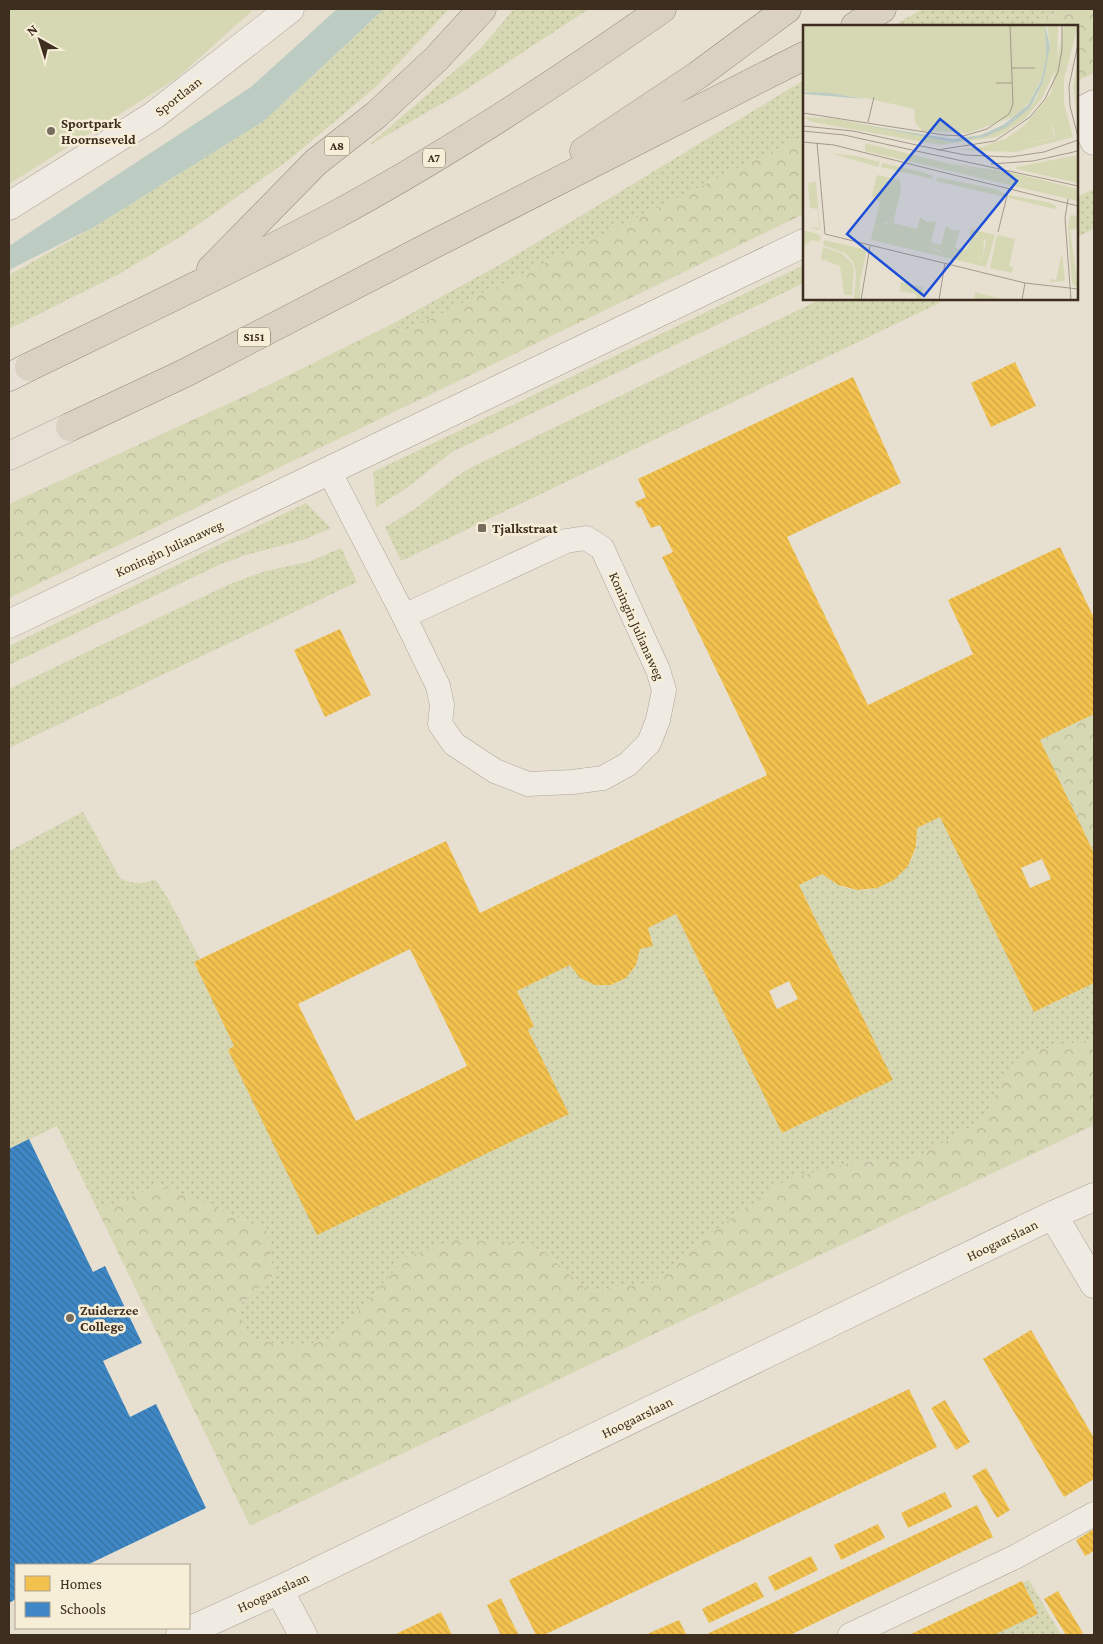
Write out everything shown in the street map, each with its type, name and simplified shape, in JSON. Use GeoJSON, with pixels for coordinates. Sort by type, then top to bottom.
{"type":"FeatureCollection","features":[{"type":"Feature","properties":{"kind":"highway","name":"A8"},"geometry":{"type":"LineString","coordinates":[[194,286],[316,162],[376,115],[436,59],[482,9]]}},
{"type":"Feature","properties":{"kind":"highway","name":"A7"},"geometry":{"type":"LineString","coordinates":[[194,286],[331,217],[470,138],[662,9]]}},
{"type":"Feature","properties":{"kind":"highway"},"geometry":{"type":"LineString","coordinates":[[436,243],[593,145],[698,75],[787,9]]}},
{"type":"Feature","properties":{"kind":"highway"},"geometry":{"type":"LineString","coordinates":[[857,25],[882,9]]}},
{"type":"Feature","properties":{"kind":"highway"},"geometry":{"type":"LineString","coordinates":[[436,243],[803,57]]}},
{"type":"Feature","properties":{"kind":"highway","name":"S151"},"geometry":{"type":"LineString","coordinates":[[70,427],[194,368],[436,243]]}},
{"type":"Feature","properties":{"kind":"highway"},"geometry":{"type":"LineString","coordinates":[[19,372],[194,286]]}},
{"type":"Feature","properties":{"kind":"main road","name":"S151"},"geometry":{"type":"LineString","coordinates":[[9,456],[70,427]]}},
{"type":"Feature","properties":{"kind":"street","name":"Sportlaan"},"geometry":{"type":"LineString","coordinates":[[9,206],[153,116],[290,9]]}},
{"type":"Feature","properties":{"kind":"street"},"geometry":{"type":"LineString","coordinates":[[1084,109],[1094,141]]}},
{"type":"Feature","properties":{"kind":"street","name":"Koningin Julianaweg"},"geometry":{"type":"LineString","coordinates":[[9,624],[803,243]]}},
{"type":"Feature","properties":{"kind":"street","name":"Hoogaarslaan"},"geometry":{"type":"LineString","coordinates":[[180,1635],[279,1590],[1094,1196]]}},
{"type":"Feature","properties":{"kind":"street"},"geometry":{"type":"LineString","coordinates":[[1053,1215],[1094,1284]]}},
{"type":"Feature","properties":{"kind":"street"},"geometry":{"type":"LineString","coordinates":[[279,1590],[303,1635]]}},
{"type":"Feature","properties":{"kind":"lane","name":"Koningin Julianaweg"},"geometry":{"type":"LineString","coordinates":[[329,471],[438,686],[442,705],[440,724],[454,744],[495,771],[528,784],[572,782],[603,778],[628,764],[649,743],[658,720],[664,690],[658,670],[602,548],[586,538],[566,541],[404,616]]}},
{"type":"Feature","properties":{"kind":"lane"},"geometry":{"type":"LineString","coordinates":[[850,1635],[1015,1558],[1094,1514]]}},
{"type":"Feature","properties":{"kind":"green space","name":"Sportpark Hoornseveld"},"geometry":{"type":"Polygon","coordinates":[[[9,9],[254,9],[177,78],[9,184],[9,9]]]}},
{"type":"Feature","properties":{"kind":"green space"},"geometry":{"type":"Polygon","coordinates":[[[384,9],[449,9],[378,85],[290,159],[185,234],[119,274],[9,329],[9,275],[94,227],[265,120],[384,9]]]}},
{"type":"Feature","properties":{"kind":"green space"},"geometry":{"type":"Polygon","coordinates":[[[514,9],[589,9],[459,94],[368,146],[481,48],[514,9]]]}},
{"type":"Feature","properties":{"kind":"green space"},"geometry":{"type":"Polygon","coordinates":[[[922,9],[1065,9],[1031,25],[895,25],[922,9]]]}},
{"type":"Feature","properties":{"kind":"green space"},"geometry":{"type":"Polygon","coordinates":[[[1065,9],[1094,9],[1094,73],[1078,81],[1078,25],[1031,25],[1065,9]]]}},
{"type":"Feature","properties":{"kind":"green space"},"geometry":{"type":"Polygon","coordinates":[[[803,81],[803,136],[404,332],[392,324],[508,260],[803,81]]]}},
{"type":"Feature","properties":{"kind":"green space"},"geometry":{"type":"Polygon","coordinates":[[[803,136],[803,214],[9,598],[9,504],[269,385],[392,324],[404,332],[803,136]]]}},
{"type":"Feature","properties":{"kind":"green space"},"geometry":{"type":"Polygon","coordinates":[[[1094,189],[1094,229],[1078,237],[1078,197],[1094,189]]]}},
{"type":"Feature","properties":{"kind":"green space"},"geometry":{"type":"Polygon","coordinates":[[[803,265],[803,283],[452,452],[404,490],[376,507],[373,472],[803,265]]]}},
{"type":"Feature","properties":{"kind":"green space"},"geometry":{"type":"Polygon","coordinates":[[[819,300],[946,300],[401,561],[385,527],[415,509],[470,468],[819,300]]]}},
{"type":"Feature","properties":{"kind":"green space"},"geometry":{"type":"Polygon","coordinates":[[[306,503],[331,528],[303,540],[245,555],[219,565],[9,665],[9,646],[306,503]]]}},
{"type":"Feature","properties":{"kind":"green space"},"geometry":{"type":"Polygon","coordinates":[[[341,548],[357,582],[9,748],[9,689],[232,583],[266,571],[308,562],[341,548]]]}},
{"type":"Feature","properties":{"kind":"green space"},"geometry":{"type":"Polygon","coordinates":[[[1094,714],[1094,853],[1040,740],[1094,714]]]}},
{"type":"Feature","properties":{"kind":"green space"},"geometry":{"type":"Polygon","coordinates":[[[83,812],[120,878],[138,883],[155,879],[169,900],[200,959],[194,962],[234,1046],[228,1050],[317,1234],[568,1114],[528,1030],[534,1026],[517,991],[570,965],[595,985],[612,985],[626,978],[636,965],[640,949],[653,945],[648,928],[676,914],[782,1133],[893,1080],[799,885],[822,874],[838,885],[850,889],[862,890],[885,884],[896,878],[911,859],[917,846],[917,828],[940,817],[1034,1012],[1094,983],[1094,1039],[1026,1052],[1001,1084],[983,1120],[923,1154],[899,1162],[856,1161],[708,1235],[652,1283],[588,1291],[543,1251],[509,1242],[335,1338],[295,1348],[247,1337],[238,1306],[274,1275],[267,1231],[160,1185],[98,1211],[57,1126],[9,1149],[9,851],[83,812]]]}},
{"type":"Feature","properties":{"kind":"green space"},"geometry":{"type":"Polygon","coordinates":[[[1094,1039],[1094,1125],[250,1526],[98,1211],[160,1185],[267,1231],[274,1275],[238,1306],[247,1337],[295,1348],[335,1338],[405,1258],[458,1239],[509,1242],[543,1251],[588,1291],[652,1283],[708,1235],[786,1180],[856,1161],[899,1162],[923,1154],[983,1120],[1001,1084],[1026,1052],[1094,1039]]]}},
{"type":"Feature","properties":{"kind":"green space"},"geometry":{"type":"Polygon","coordinates":[[[1029,1580],[1061,1635],[915,1635],[1029,1580]]]}},
{"type":"Feature","properties":{"kind":"shaded area"},"geometry":{"type":"Polygon","coordinates":[[[337,9],[384,9],[265,120],[94,227],[9,270],[9,246],[251,87],[337,9]]]}},
{"type":"Feature","properties":{"kind":"building: Homes"},"geometry":{"type":"Polygon","coordinates":[[[1015,362],[1036,406],[991,427],[971,383],[1015,362]]]}},
{"type":"Feature","properties":{"kind":"building: Homes"},"geometry":{"type":"Polygon","coordinates":[[[853,377],[901,483],[787,537],[868,705],[973,654],[948,600],[1060,547],[1094,618],[1094,714],[1040,740],[1094,853],[1094,983],[1034,1012],[940,817],[917,828],[916,847],[908,866],[894,880],[877,888],[857,890],[838,885],[822,874],[799,885],[893,1080],[782,1133],[676,914],[648,928],[653,946],[640,949],[636,965],[626,978],[611,985],[595,985],[580,978],[570,965],[517,991],[534,1026],[528,1030],[569,1114],[317,1235],[228,1050],[234,1046],[194,962],[446,841],[480,913],[767,775],[662,557],[673,552],[660,525],[651,528],[641,507],[638,508],[635,502],[646,497],[638,479],[853,377]],[[1042,859],[1021,868],[1030,888],[1051,879],[1042,859]],[[410,949],[298,1004],[356,1121],[467,1066],[410,949]],[[789,981],[769,991],[777,1009],[798,999],[789,981]]]}},
{"type":"Feature","properties":{"kind":"building: Homes"},"geometry":{"type":"Polygon","coordinates":[[[340,629],[371,695],[325,717],[294,650],[340,629]]]}},
{"type":"Feature","properties":{"kind":"building: Homes"},"geometry":{"type":"Polygon","coordinates":[[[1031,1330],[1094,1438],[1094,1479],[1064,1497],[983,1359],[1031,1330]]]}},
{"type":"Feature","properties":{"kind":"building: Homes"},"geometry":{"type":"Polygon","coordinates":[[[909,1389],[937,1447],[544,1635],[536,1635],[509,1580],[909,1389]]]}},
{"type":"Feature","properties":{"kind":"building: Homes"},"geometry":{"type":"Polygon","coordinates":[[[945,1400],[970,1442],[956,1450],[931,1408],[945,1400]]]}},
{"type":"Feature","properties":{"kind":"building: Homes"},"geometry":{"type":"Polygon","coordinates":[[[986,1468],[1010,1510],[997,1518],[972,1476],[986,1468]]]}},
{"type":"Feature","properties":{"kind":"building: Homes"},"geometry":{"type":"Polygon","coordinates":[[[945,1492],[952,1507],[908,1528],[901,1513],[945,1492]]]}},
{"type":"Feature","properties":{"kind":"building: Homes"},"geometry":{"type":"Polygon","coordinates":[[[977,1505],[993,1537],[811,1625],[790,1635],[705,1635],[977,1505]]]}},
{"type":"Feature","properties":{"kind":"building: Homes"},"geometry":{"type":"Polygon","coordinates":[[[878,1524],[885,1538],[841,1560],[834,1545],[878,1524]]]}},
{"type":"Feature","properties":{"kind":"building: Homes"},"geometry":{"type":"Polygon","coordinates":[[[1094,1529],[1094,1551],[1085,1556],[1076,1540],[1094,1529]]]}},
{"type":"Feature","properties":{"kind":"building: Homes"},"geometry":{"type":"Polygon","coordinates":[[[811,1556],[818,1570],[775,1591],[768,1577],[811,1556]]]}},
{"type":"Feature","properties":{"kind":"building: Homes"},"geometry":{"type":"Polygon","coordinates":[[[1022,1581],[1038,1614],[994,1635],[909,1635],[1022,1581]]]}},
{"type":"Feature","properties":{"kind":"building: Homes"},"geometry":{"type":"Polygon","coordinates":[[[756,1582],[764,1597],[709,1623],[702,1609],[756,1582]]]}},
{"type":"Feature","properties":{"kind":"building: Homes"},"geometry":{"type":"Polygon","coordinates":[[[1058,1591],[1083,1633],[1079,1635],[1066,1635],[1044,1599],[1058,1591]]]}},
{"type":"Feature","properties":{"kind":"building: Homes"},"geometry":{"type":"Polygon","coordinates":[[[501,1598],[519,1635],[501,1635],[497,1627],[487,1605],[501,1598]]]}},
{"type":"Feature","properties":{"kind":"building: Homes"},"geometry":{"type":"Polygon","coordinates":[[[441,1612],[452,1635],[394,1635],[441,1612]]]}},
{"type":"Feature","properties":{"kind":"building: Homes"},"geometry":{"type":"Polygon","coordinates":[[[679,1620],[686,1634],[645,1635],[679,1620]]]}},
{"type":"Feature","properties":{"kind":"building: Schools","name":"Zuiderzee College"},"geometry":{"type":"Polygon","coordinates":[[[29,1139],[93,1272],[105,1266],[142,1343],[103,1361],[130,1417],[156,1404],[206,1508],[89,1564],[15,1564],[15,1600],[9,1603],[9,1149],[29,1139]]]}},
{"type":"Feature","properties":{"kind":"place","name":"Sportpark Hoornseveld"},"geometry":{"type":"Point","coordinates":[51,131]}},
{"type":"Feature","properties":{"kind":"place","name":"Tjalkstraat"},"geometry":{"type":"Point","coordinates":[482,528]}},
{"type":"Feature","properties":{"kind":"place","name":"Zuiderzee College"},"geometry":{"type":"Point","coordinates":[70,1318]}}]}
